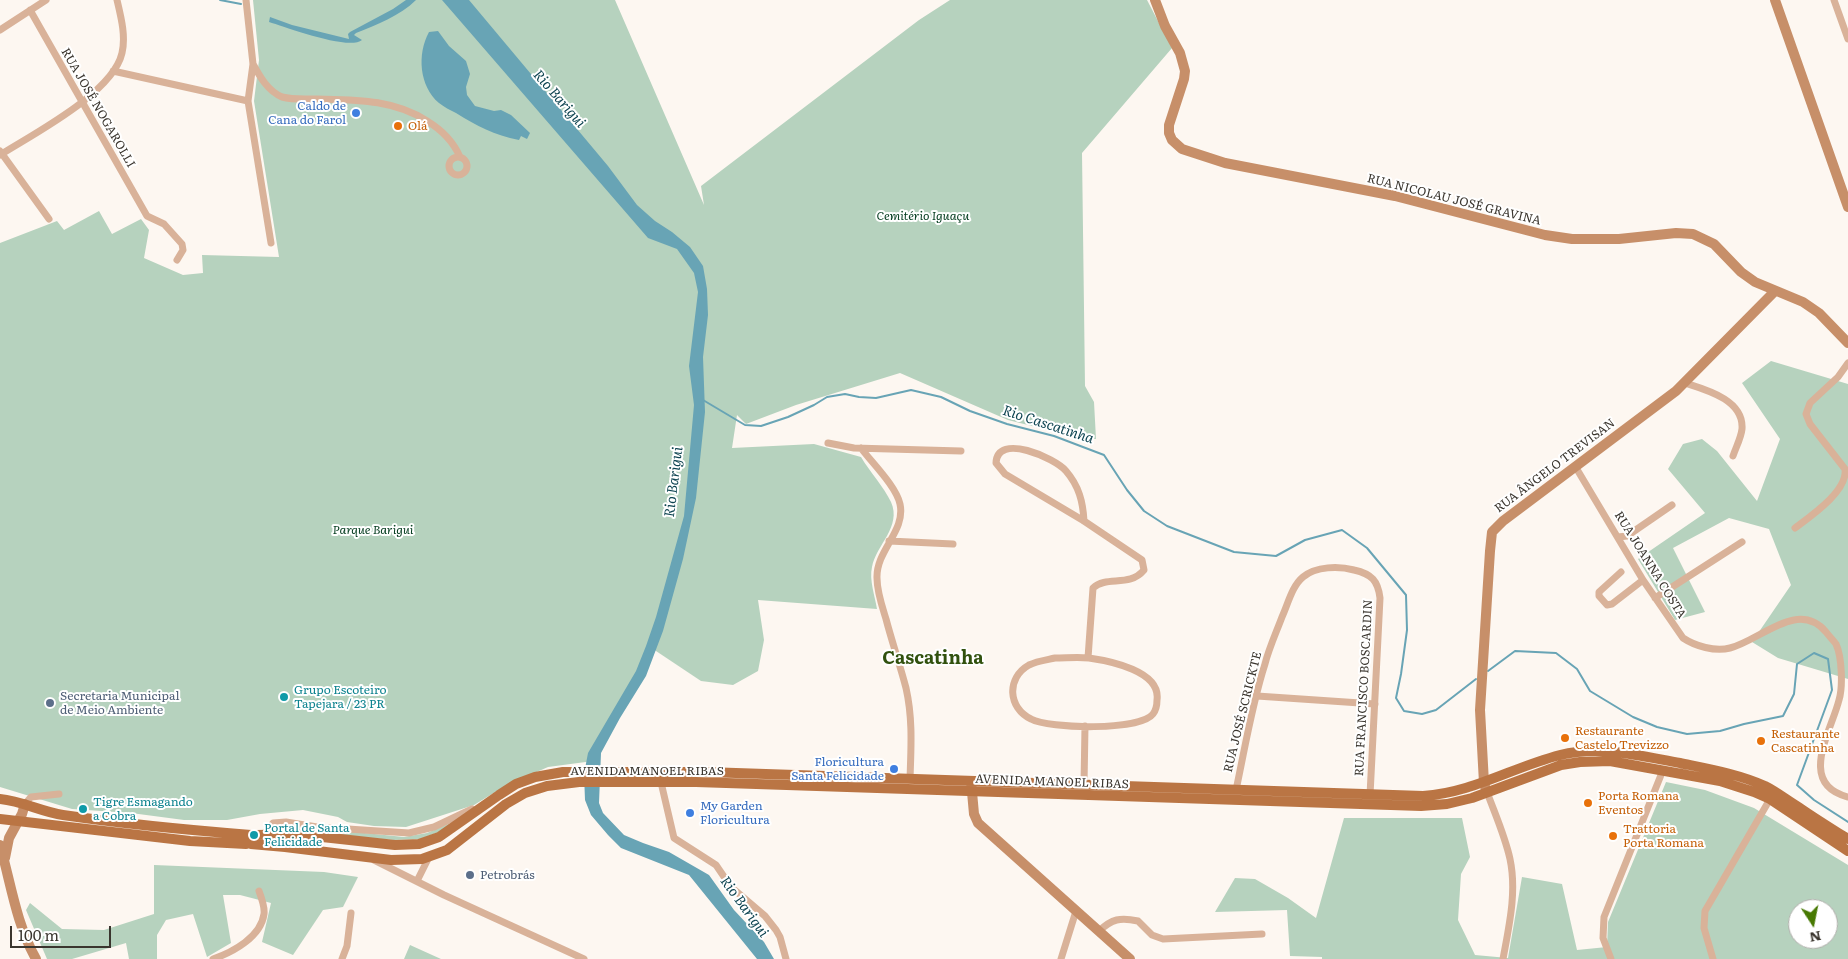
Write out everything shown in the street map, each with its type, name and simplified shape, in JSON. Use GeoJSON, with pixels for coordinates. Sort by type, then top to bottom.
{"type":"FeatureCollection","features":[{"type":"Feature","properties":{"kind":"main road","name":"RUA NICOLAU JOSÉ GRAVINA"},"geometry":{"type":"LineString","coordinates":[[1155,0],[1165,26],[1183,62],[1185,71],[1169,125],[1169,133],[1172,140],[1182,149],[1225,163],[1403,198],[1545,235],[1572,239],[1610,240],[1684,233],[1693,234],[1709,240],[1748,277],[1775,291],[1803,302],[1819,312],[1848,344]]}},
{"type":"Feature","properties":{"kind":"main road"},"geometry":{"type":"LineString","coordinates":[[1774,0],[1848,207]]}},
{"type":"Feature","properties":{"kind":"main road","name":"RUA ÂNGELO TREVISAN"},"geometry":{"type":"LineString","coordinates":[[1485,788],[1480,720],[1492,532],[1503,520],[1685,383],[1775,291]]}},
{"type":"Feature","properties":{"kind":"main road","name":"AVENIDA MANOEL RIBAS"},"geometry":{"type":"LineString","coordinates":[[0,819],[197,841],[307,835],[395,844],[419,844],[439,838],[511,787],[535,777],[554,773],[605,782],[675,775],[687,771],[910,779],[1055,794],[1096,796],[1420,806],[1447,804],[1558,756],[1590,750],[1625,753],[1743,777],[1848,839]]}},
{"type":"Feature","properties":{"kind":"main road","name":"AVENIDA MANOEL RIBAS"},"geometry":{"type":"LineString","coordinates":[[0,799],[66,815],[254,838],[403,861],[429,857],[447,850],[506,804],[525,793],[605,771],[660,776],[971,786],[1084,785],[1410,796],[1447,794],[1485,788],[1580,762],[1610,761],[1731,784],[1771,795],[1848,851]]}},
{"type":"Feature","properties":{"kind":"main road"},"geometry":{"type":"LineString","coordinates":[[1664,770],[1667,766],[1686,764]]}},
{"type":"Feature","properties":{"kind":"main road"},"geometry":{"type":"LineString","coordinates":[[1055,794],[1076,791],[1083,788],[1084,785]]}},
{"type":"Feature","properties":{"kind":"main road"},"geometry":{"type":"LineString","coordinates":[[971,786],[974,814],[978,823],[1130,959]]}},
{"type":"Feature","properties":{"kind":"main road"},"geometry":{"type":"LineString","coordinates":[[1096,796],[1100,790],[1125,786]]}},
{"type":"Feature","properties":{"kind":"main road"},"geometry":{"type":"LineString","coordinates":[[1218,800],[1232,796],[1236,790]]}},
{"type":"Feature","properties":{"kind":"main road"},"geometry":{"type":"LineString","coordinates":[[1243,800],[1245,795],[1254,791]]}},
{"type":"Feature","properties":{"kind":"main road"},"geometry":{"type":"LineString","coordinates":[[1344,804],[1362,802],[1370,795]]}},
{"type":"Feature","properties":{"kind":"main road"},"geometry":{"type":"LineString","coordinates":[[1384,805],[1386,800],[1410,796]]}},
{"type":"Feature","properties":{"kind":"main road"},"geometry":{"type":"LineString","coordinates":[[5,862],[9,838],[22,814],[24,804]]}},
{"type":"Feature","properties":{"kind":"main road"},"geometry":{"type":"LineString","coordinates":[[0,845],[22,929],[36,959]]}},
{"type":"Feature","properties":{"kind":"street"},"geometry":{"type":"LineString","coordinates":[[0,30],[46,0]]}},
{"type":"Feature","properties":{"kind":"street"},"geometry":{"type":"LineString","coordinates":[[49,219],[1,153],[82,102],[113,71],[120,60],[123,47],[117,0]]}},
{"type":"Feature","properties":{"kind":"street"},"geometry":{"type":"LineString","coordinates":[[246,0],[253,64],[248,101],[271,243]]}},
{"type":"Feature","properties":{"kind":"street"},"geometry":{"type":"LineString","coordinates":[[1834,0],[1848,39]]}},
{"type":"Feature","properties":{"kind":"street","name":"RUA JOSÉ NOGAROLLI"},"geometry":{"type":"LineString","coordinates":[[30,10],[147,216],[164,224],[182,244],[183,250],[177,260]]}},
{"type":"Feature","properties":{"kind":"street"},"geometry":{"type":"LineString","coordinates":[[253,64],[264,83],[273,92],[282,97],[367,101],[392,105],[410,111],[443,132],[454,145],[460,157]]}},
{"type":"Feature","properties":{"kind":"street"},"geometry":{"type":"LineString","coordinates":[[113,71],[248,101]]}},
{"type":"Feature","properties":{"kind":"street"},"geometry":{"type":"LineString","coordinates":[[1795,528],[1837,495],[1846,482],[1847,474],[1845,469],[1810,424],[1806,414],[1810,403],[1838,377],[1848,363]]}},
{"type":"Feature","properties":{"kind":"street"},"geometry":{"type":"LineString","coordinates":[[1685,383],[1725,400],[1739,415],[1742,431],[1733,456]]}},
{"type":"Feature","properties":{"kind":"street"},"geometry":{"type":"LineString","coordinates":[[828,443],[861,448],[961,451]]}},
{"type":"Feature","properties":{"kind":"street"},"geometry":{"type":"LineString","coordinates":[[861,448],[892,488],[900,504],[899,522],[879,560],[877,577],[880,597],[905,686],[910,713],[912,734],[910,779]]}},
{"type":"Feature","properties":{"kind":"street"},"geometry":{"type":"LineString","coordinates":[[1084,521],[1080,493],[1065,470],[1057,462],[1014,448],[998,452],[996,463],[1005,474],[1084,521],[1142,560],[1144,570],[1133,579],[1097,584],[1093,588],[1088,658]]}},
{"type":"Feature","properties":{"kind":"street","name":"RUA JOANNA COSTA"},"geometry":{"type":"LineString","coordinates":[[1575,466],[1643,580],[1683,638],[1691,643],[1717,650],[1729,649],[1761,633],[1796,619],[1808,620],[1819,624],[1836,644],[1842,686],[1840,698],[1821,755],[1820,771],[1826,784],[1848,797]]}},
{"type":"Feature","properties":{"kind":"street"},"geometry":{"type":"LineString","coordinates":[[1618,537],[1626,536],[1672,505]]}},
{"type":"Feature","properties":{"kind":"street"},"geometry":{"type":"LineString","coordinates":[[888,541],[953,544]]}},
{"type":"Feature","properties":{"kind":"street"},"geometry":{"type":"LineString","coordinates":[[1655,598],[1742,542]]}},
{"type":"Feature","properties":{"kind":"street","name":"RUA JOSÉ SCRICKTE"},"geometry":{"type":"LineString","coordinates":[[1236,790],[1264,665],[1292,593],[1302,577],[1324,568],[1344,568],[1361,572],[1374,579],[1377,584]]}},
{"type":"Feature","properties":{"kind":"street"},"geometry":{"type":"LineString","coordinates":[[1621,572],[1599,592],[1599,596],[1607,605],[1612,604],[1643,580]]}},
{"type":"Feature","properties":{"kind":"street","name":"RUA FRANCISCO BOSCARDIN"},"geometry":{"type":"LineString","coordinates":[[1370,795],[1380,606],[1377,584]]}},
{"type":"Feature","properties":{"kind":"street"},"geometry":{"type":"LineString","coordinates":[[1055,658],[1088,658],[1120,665],[1140,673],[1152,682],[1156,688],[1158,695],[1156,706],[1153,714],[1146,720],[1085,726],[1052,725],[1032,720],[1022,714],[1013,700],[1012,689],[1021,670],[1030,665],[1055,658]]}},
{"type":"Feature","properties":{"kind":"street"},"geometry":{"type":"LineString","coordinates":[[1257,696],[1375,704]]}},
{"type":"Feature","properties":{"kind":"street"},"geometry":{"type":"LineString","coordinates":[[1084,785],[1085,726]]}},
{"type":"Feature","properties":{"kind":"street"},"geometry":{"type":"LineString","coordinates":[[1610,959],[1603,938],[1604,917],[1664,770]]}},
{"type":"Feature","properties":{"kind":"street"},"geometry":{"type":"LineString","coordinates":[[660,776],[674,838],[713,861],[720,868],[731,887],[765,916],[780,937],[786,959]]}},
{"type":"Feature","properties":{"kind":"street"},"geometry":{"type":"LineString","coordinates":[[1485,788],[1505,843],[1512,876],[1511,914],[1503,959]]}},
{"type":"Feature","properties":{"kind":"street"},"geometry":{"type":"LineString","coordinates":[[24,804],[31,797],[58,794]]}},
{"type":"Feature","properties":{"kind":"street"},"geometry":{"type":"LineString","coordinates":[[1713,959],[1704,928],[1705,911],[1771,795]]}},
{"type":"Feature","properties":{"kind":"street"},"geometry":{"type":"LineString","coordinates":[[368,857],[444,895],[584,959]]}},
{"type":"Feature","properties":{"kind":"street"},"geometry":{"type":"LineString","coordinates":[[417,880],[429,857]]}},
{"type":"Feature","properties":{"kind":"street"},"geometry":{"type":"LineString","coordinates":[[213,959],[241,945],[259,930],[264,913],[259,892]]}},
{"type":"Feature","properties":{"kind":"street"},"geometry":{"type":"LineString","coordinates":[[1061,959],[1076,911]]}},
{"type":"Feature","properties":{"kind":"street"},"geometry":{"type":"LineString","coordinates":[[342,959],[347,946],[351,913]]}},
{"type":"Feature","properties":{"kind":"street"},"geometry":{"type":"LineString","coordinates":[[1099,931],[1110,921],[1115,920],[1138,922],[1152,935],[1163,938],[1262,934]]}},
{"type":"Feature","properties":{"kind":"green space","name":"Parque Barigui"},"geometry":{"type":"Polygon","coordinates":[[[253,0],[615,0],[704,205],[701,186],[919,20],[950,0],[1147,0],[1172,48],[1082,153],[1085,386],[1094,402],[1096,439],[1084,439],[1008,420],[900,373],[796,405],[746,424],[737,415],[732,448],[814,444],[861,457],[888,496],[894,511],[891,528],[874,559],[871,572],[877,609],[758,600],[764,640],[758,671],[733,685],[701,681],[650,647],[593,761],[548,767],[505,786],[474,805],[406,827],[374,826],[347,822],[338,817],[303,810],[260,814],[227,820],[184,820],[131,813],[72,809],[0,787],[0,243],[57,221],[64,230],[99,211],[112,234],[141,219],[149,230],[144,258],[183,275],[203,273],[202,255],[279,257],[254,101],[259,60],[253,0]]]}},
{"type":"Feature","properties":{"kind":"green space"},"geometry":{"type":"Polygon","coordinates":[[[1771,361],[1848,384],[1848,679],[1778,658],[1752,642],[1791,585],[1769,529],[1729,518],[1673,548],[1705,612],[1675,620],[1638,559],[1705,513],[1668,469],[1683,444],[1702,439],[1717,451],[1757,501],[1780,439],[1742,383],[1771,361]]]}},
{"type":"Feature","properties":{"kind":"green space"},"geometry":{"type":"Polygon","coordinates":[[[1666,782],[1705,790],[1754,808],[1848,865],[1848,959],[1322,959],[1322,957],[1290,956],[1287,910],[1215,912],[1235,878],[1255,879],[1288,898],[1316,918],[1344,818],[1462,818],[1470,857],[1461,874],[1458,920],[1475,955],[1508,958],[1522,877],[1562,884],[1577,950],[1607,947],[1608,922],[1666,782]]]}},
{"type":"Feature","properties":{"kind":"green space"},"geometry":{"type":"Polygon","coordinates":[[[455,821],[439,832],[420,839],[394,840],[274,830],[279,826],[286,825],[404,837],[427,833],[455,821]]]}},
{"type":"Feature","properties":{"kind":"green space"},"geometry":{"type":"Polygon","coordinates":[[[154,865],[324,872],[358,877],[343,907],[323,910],[293,955],[262,942],[271,903],[240,895],[223,895],[231,943],[207,957],[193,914],[166,920],[157,935],[157,959],[129,959],[126,943],[72,959],[47,959],[26,910],[30,903],[62,929],[104,930],[154,914],[154,865]]]}},
{"type":"Feature","properties":{"kind":"green space"},"geometry":{"type":"Polygon","coordinates":[[[410,945],[441,959],[404,959],[410,945]]]}},
{"type":"Feature","properties":{"kind":"water"},"geometry":{"type":"Polygon","coordinates":[[[406,0],[416,0],[395,15],[356,33],[354,35],[362,40],[355,43],[344,43],[302,33],[269,22],[270,17],[292,25],[349,39],[348,34],[350,32],[406,0]]]}},
{"type":"Feature","properties":{"kind":"water"},"geometry":{"type":"Polygon","coordinates":[[[442,0],[469,0],[608,166],[637,205],[690,247],[703,266],[707,289],[708,315],[703,357],[705,412],[696,498],[683,559],[663,631],[646,676],[601,753],[599,803],[603,813],[624,835],[669,852],[709,875],[734,910],[764,942],[774,959],[757,959],[689,875],[621,848],[591,815],[585,800],[584,774],[588,753],[636,671],[656,617],[684,516],[694,405],[689,366],[698,292],[694,273],[677,249],[648,238],[442,0]]]}},
{"type":"Feature","properties":{"kind":"water"},"geometry":{"type":"Polygon","coordinates":[[[438,31],[449,46],[466,61],[470,74],[466,87],[467,95],[475,106],[494,111],[501,110],[511,115],[530,133],[527,139],[521,136],[519,140],[486,130],[445,107],[432,96],[424,79],[422,60],[425,41],[429,32],[438,31]]]}},
{"type":"Feature","properties":{"kind":"waterway"},"geometry":{"type":"LineString","coordinates":[[220,0],[241,4]]}},
{"type":"Feature","properties":{"kind":"waterway","name":"Rio Cascatinha"},"geometry":{"type":"LineString","coordinates":[[703,400],[745,425],[761,426],[788,417],[827,397],[845,394],[876,398],[911,390],[941,397],[970,411],[1007,424],[1054,436],[1104,455],[1127,490],[1144,511],[1167,526],[1234,552],[1276,556],[1305,540],[1342,530],[1367,548],[1406,595],[1407,630],[1396,698],[1404,711],[1422,714],[1436,710],[1476,679]]}},
{"type":"Feature","properties":{"kind":"waterway","name":"Rio Cascatinha"},"geometry":{"type":"LineString","coordinates":[[1488,671],[1515,651],[1556,653],[1577,669],[1590,691],[1633,717],[1657,727],[1687,734],[1720,731],[1783,716],[1794,694],[1797,664],[1814,653],[1828,659],[1832,690],[1797,785],[1814,800],[1848,822]]}},
{"type":"Feature","properties":{"kind":"place","name":"Caldo de Cana do Farol"},"geometry":{"type":"Point","coordinates":[356,113]}},
{"type":"Feature","properties":{"kind":"place","name":"Olá"},"geometry":{"type":"Point","coordinates":[398,126]}},
{"type":"Feature","properties":{"kind":"place","name":"Grupo Escoteiro Tapejara / 23 PR"},"geometry":{"type":"Point","coordinates":[284,697]}},
{"type":"Feature","properties":{"kind":"place","name":"Secretaria Municipal de Meio Ambiente"},"geometry":{"type":"Point","coordinates":[50,703]}},
{"type":"Feature","properties":{"kind":"place","name":"Restaurante Castelo Trevizzo"},"geometry":{"type":"Point","coordinates":[1565,738]}},
{"type":"Feature","properties":{"kind":"place","name":"Restaurante Cascatinha"},"geometry":{"type":"Point","coordinates":[1761,741]}},
{"type":"Feature","properties":{"kind":"place","name":"Floricultura Santa Felicidade"},"geometry":{"type":"Point","coordinates":[894,769]}},
{"type":"Feature","properties":{"kind":"place","name":"Porta Romana Eventos"},"geometry":{"type":"Point","coordinates":[1588,803]}},
{"type":"Feature","properties":{"kind":"place","name":"Tigre Esmagando a Cobra"},"geometry":{"type":"Point","coordinates":[83,809]}},
{"type":"Feature","properties":{"kind":"place","name":"My Garden Floricultura"},"geometry":{"type":"Point","coordinates":[690,813]}},
{"type":"Feature","properties":{"kind":"place","name":"Portal de Santa Felicidade"},"geometry":{"type":"Point","coordinates":[254,835]}},
{"type":"Feature","properties":{"kind":"place","name":"Trattoria Porta Romana"},"geometry":{"type":"Point","coordinates":[1613,836]}},
{"type":"Feature","properties":{"kind":"place","name":"Petrobrás"},"geometry":{"type":"Point","coordinates":[470,875]}},
{"type":"Feature","properties":{"kind":"district","name":"Cascatinha"},"geometry":{"type":"Point","coordinates":[933,659]}},
{"type":"Feature","properties":{"kind":"water label","name":"Rio Barigui"},"geometry":{"type":"Point","coordinates":[559,99]}},
{"type":"Feature","properties":{"kind":"water label","name":"Rio Barigui"},"geometry":{"type":"Point","coordinates":[674,482]}},
{"type":"Feature","properties":{"kind":"water label","name":"Rio Barigui"},"geometry":{"type":"Point","coordinates":[744,907]}},
{"type":"Feature","properties":{"kind":"park label","name":"Cemitério Iguaçu"},"geometry":{"type":"Point","coordinates":[923,216]}}]}
